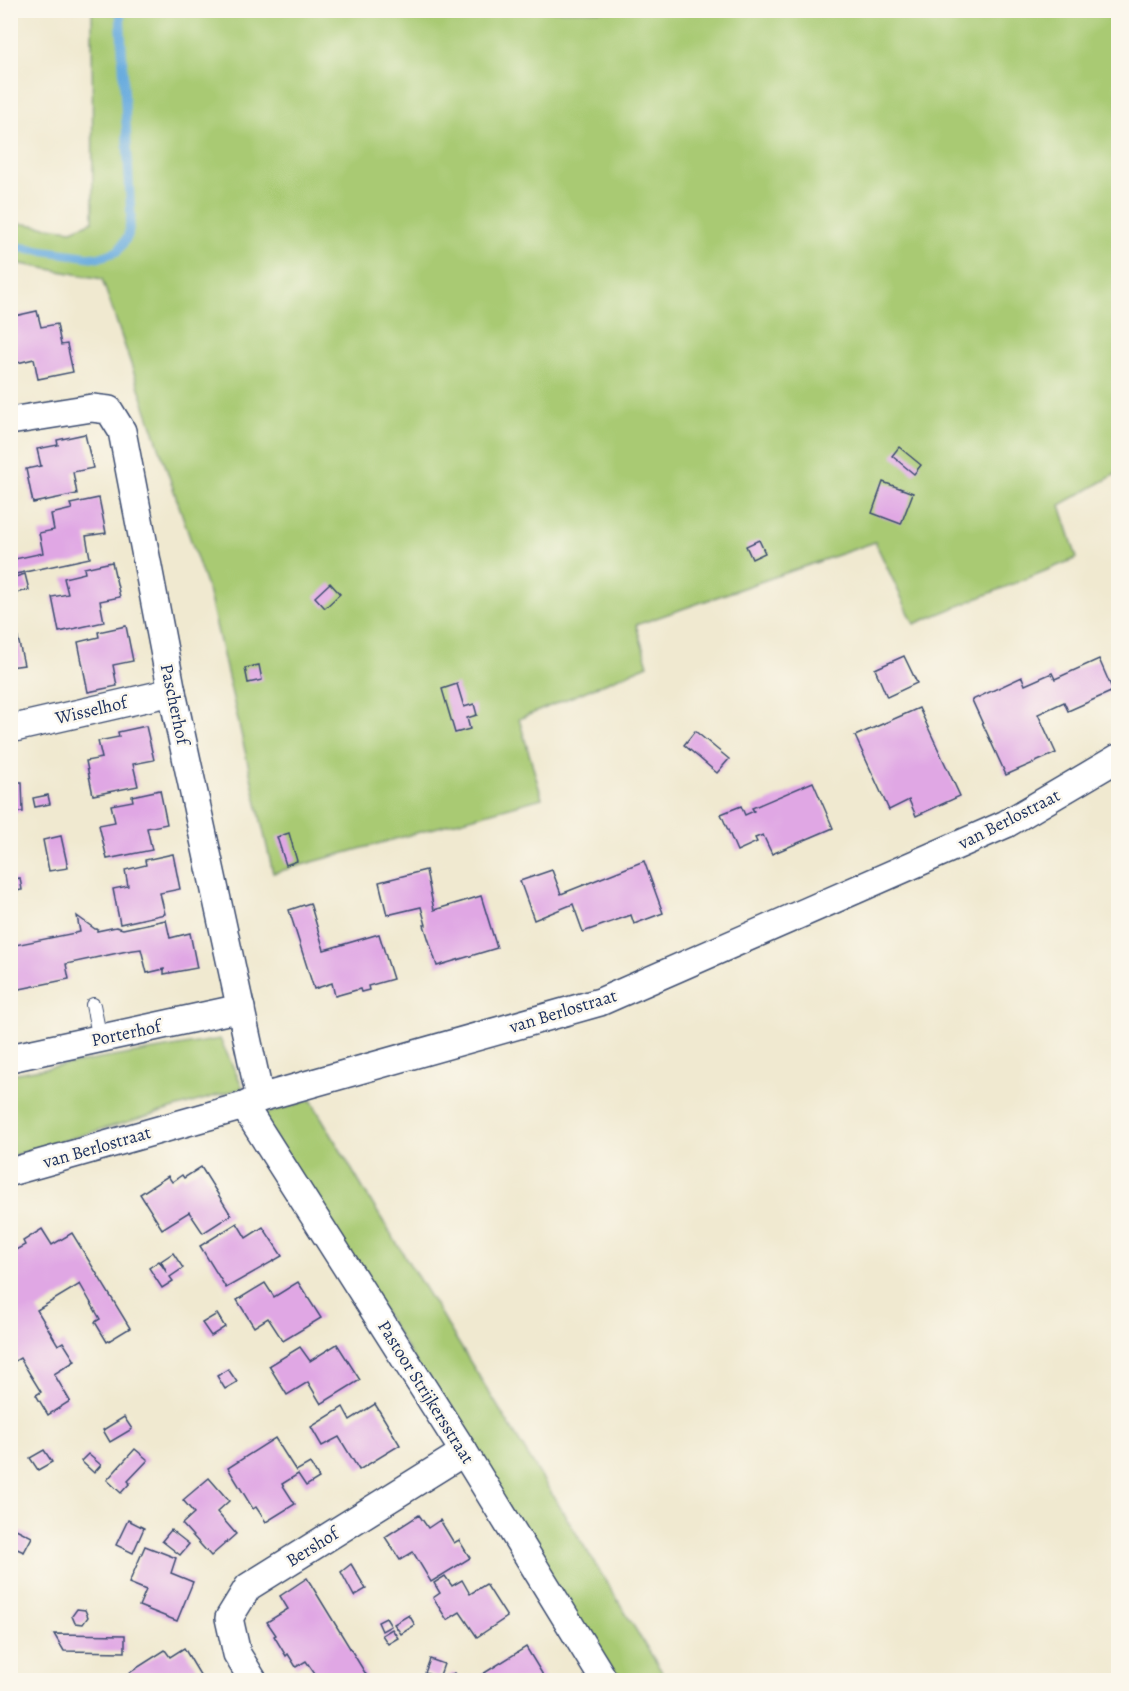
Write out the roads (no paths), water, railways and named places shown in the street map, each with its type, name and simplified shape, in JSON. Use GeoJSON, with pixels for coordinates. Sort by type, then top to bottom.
{"type":"FeatureCollection","features":[{"type":"Feature","properties":{"kind":"street","name":"Pascherhof"},"geometry":{"type":"LineString","coordinates":[[10,421],[92,408],[109,410],[123,431],[172,692],[242,1008],[252,1102]]}},
{"type":"Feature","properties":{"kind":"street","name":"Wisselhof"},"geometry":{"type":"LineString","coordinates":[[10,729],[172,692]]}},
{"type":"Feature","properties":{"kind":"street","name":"van Berlostraat"},"geometry":{"type":"LineString","coordinates":[[10,1172],[600,1002],[1006,824],[1119,758]]}},
{"type":"Feature","properties":{"kind":"street","name":"Porterhof"},"geometry":{"type":"LineString","coordinates":[[10,1058],[242,1008]]}},
{"type":"Feature","properties":{"kind":"street","name":"Pastoor Strijkersstraat"},"geometry":{"type":"LineString","coordinates":[[252,1102],[604,1680]]}},
{"type":"Feature","properties":{"kind":"street","name":"Bershof"},"geometry":{"type":"LineString","coordinates":[[253,1680],[237,1654],[229,1618],[248,1587],[464,1452]]}},
{"type":"Feature","properties":{"kind":"lane"},"geometry":{"type":"LineString","coordinates":[[93,1005],[100,1039]]}},
{"type":"Feature","properties":{"kind":"waterway"},"geometry":{"type":"LineString","coordinates":[[10,246],[98,258],[118,251],[128,236],[131,216],[120,10]]}}]}
